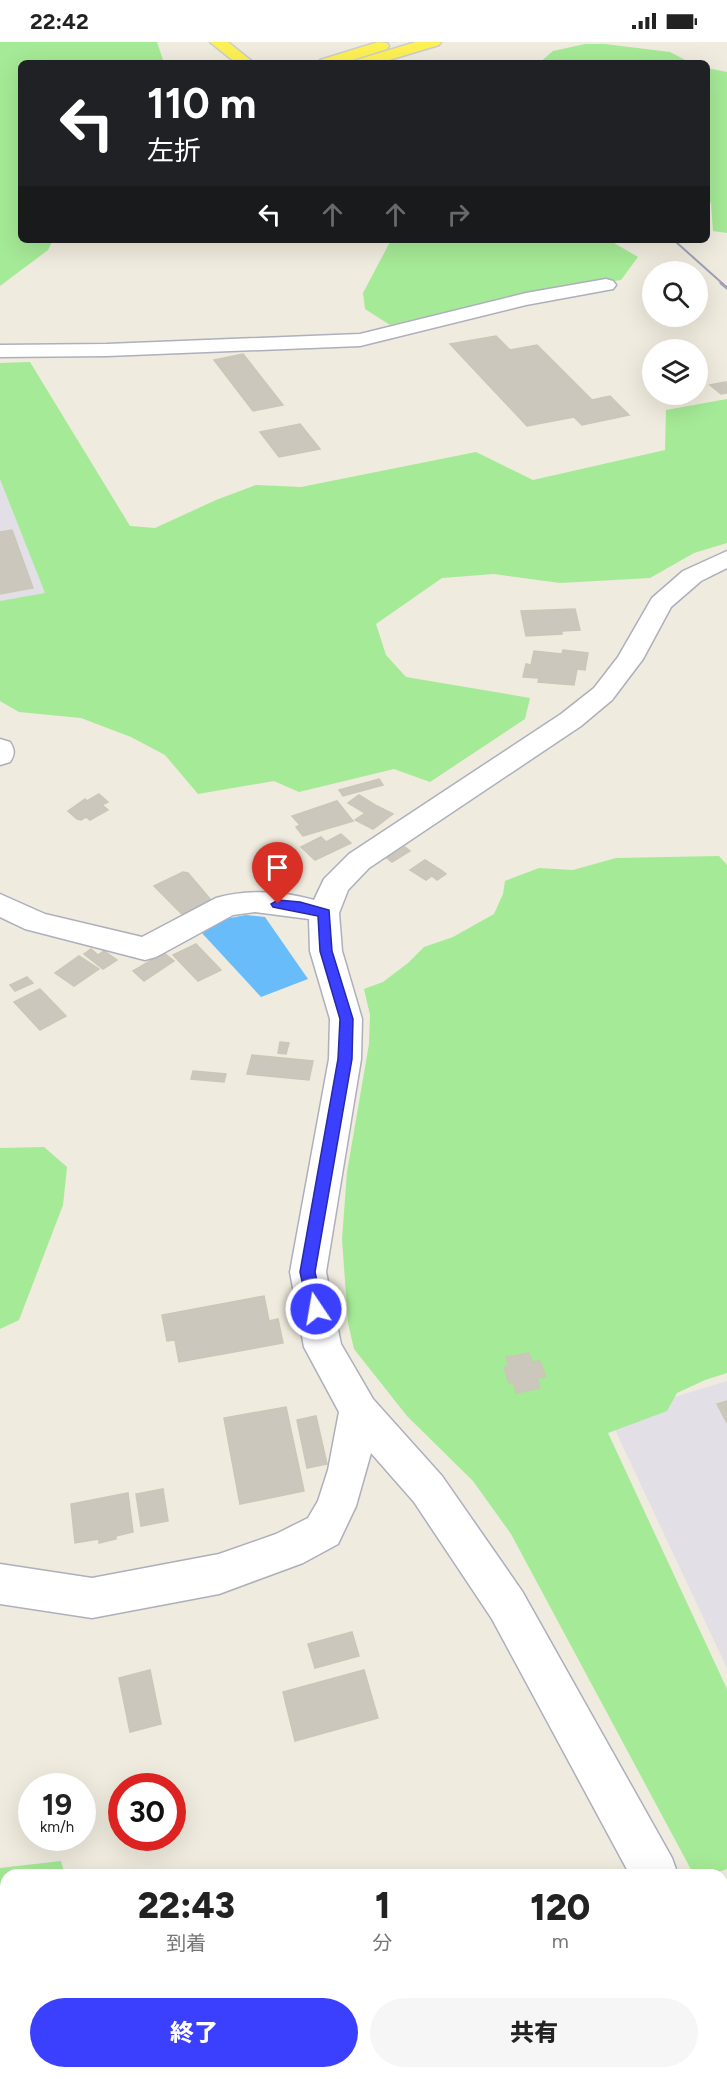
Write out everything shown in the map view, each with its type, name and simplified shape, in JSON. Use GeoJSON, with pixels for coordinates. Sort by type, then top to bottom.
{"type":"FeatureCollection","features":[{"type":"Feature","properties":{"kind":"main road"},"geometry":{"type":"LineString","coordinates":[[336,60],[393,42]]}},
{"type":"Feature","properties":{"kind":"main road"},"geometry":{"type":"LineString","coordinates":[[372,60],[433,42]]}},
{"type":"Feature","properties":{"kind":"main road"},"geometry":{"type":"LineString","coordinates":[[212,46],[222,60]]}},
{"type":"Feature","properties":{"kind":"main road"},"geometry":{"type":"LineString","coordinates":[[212,46],[240,60]]}},
{"type":"Feature","properties":{"kind":"street"},"geometry":{"type":"LineString","coordinates":[[0,351],[130,349],[360,340],[526,299],[606,285]]}},
{"type":"Feature","properties":{"kind":"street"},"geometry":{"type":"LineString","coordinates":[[652,1869],[507,1605],[428,1489],[359,1411],[324,1347],[308,1272],[345,1059],[346,1019],[326,951],[324,913],[335,886],[359,861],[571,720],[603,694],[630,659],[661,603],[692,576],[727,558]]}},
{"type":"Feature","properties":{"kind":"street"},"geometry":{"type":"LineString","coordinates":[[0,748],[0,756]]}},
{"type":"Feature","properties":{"kind":"street"},"geometry":{"type":"LineString","coordinates":[[0,904],[36,922],[145,949],[227,905],[255,902],[300,906],[324,913]]}},
{"type":"Feature","properties":{"kind":"street"},"geometry":{"type":"LineString","coordinates":[[0,1584],[92,1598],[219,1574],[288,1549],[323,1531],[336,1506],[348,1470],[359,1411]]}},
{"type":"Feature","properties":{"kind":"shaded area"},"geometry":{"type":"Polygon","coordinates":[[[0,473],[49,595],[0,604],[0,473]]]}},
{"type":"Feature","properties":{"kind":"shaded area"},"geometry":{"type":"Polygon","coordinates":[[[727,1381],[727,1668],[609,1417],[727,1381]]]}},
{"type":"Feature","properties":{"kind":"green space"},"geometry":{"type":"Polygon","coordinates":[[[0,42],[157,42],[163,60],[18,60],[18,243],[52,243],[48,250],[0,286],[0,42]]]}},
{"type":"Feature","properties":{"kind":"green space"},"geometry":{"type":"Polygon","coordinates":[[[585,44],[605,44],[670,52],[685,60],[542,60],[553,51],[585,44]]]}},
{"type":"Feature","properties":{"kind":"green space"},"geometry":{"type":"Polygon","coordinates":[[[710,69],[727,72],[727,233],[713,231],[710,69]]]}},
{"type":"Feature","properties":{"kind":"green space"},"geometry":{"type":"Polygon","coordinates":[[[389,243],[614,243],[638,257],[621,280],[515,296],[390,325],[365,309],[363,293],[389,243]]]}},
{"type":"Feature","properties":{"kind":"green space"},"geometry":{"type":"Polygon","coordinates":[[[30,362],[130,526],[155,528],[216,500],[256,485],[301,487],[476,452],[533,480],[665,450],[666,410],[708,405],[708,402],[727,399],[727,543],[694,553],[650,578],[560,583],[494,574],[442,578],[376,624],[386,655],[406,677],[530,698],[525,719],[430,782],[394,769],[299,792],[274,781],[198,794],[165,755],[131,737],[81,718],[19,712],[0,701],[0,601],[45,593],[0,479],[0,363],[30,362]]]}},
{"type":"Feature","properties":{"kind":"green space"},"geometry":{"type":"Polygon","coordinates":[[[719,856],[727,865],[727,1373],[677,1393],[667,1411],[608,1433],[727,1689],[727,1869],[691,1869],[511,1534],[473,1481],[407,1416],[354,1349],[348,1323],[342,1239],[347,1172],[369,1044],[370,1015],[364,989],[383,982],[424,947],[453,937],[494,914],[503,894],[505,881],[539,868],[573,870],[616,858],[719,856]]]}},
{"type":"Feature","properties":{"kind":"green space"},"geometry":{"type":"Polygon","coordinates":[[[44,1147],[67,1167],[63,1205],[19,1320],[0,1329],[0,1148],[44,1147]]]}},
{"type":"Feature","properties":{"kind":"green space"},"geometry":{"type":"Polygon","coordinates":[[[61,1861],[63,1869],[0,1869],[61,1861]]]}},
{"type":"Feature","properties":{"kind":"water"},"geometry":{"type":"Polygon","coordinates":[[[246,915],[265,917],[308,979],[261,997],[201,932],[225,919],[246,915]]]}},
{"type":"Feature","properties":{"kind":"building"},"geometry":{"type":"Polygon","coordinates":[[[496,336],[510,350],[537,345],[592,400],[610,396],[629,415],[582,425],[574,417],[527,426],[450,344],[496,336]]]}},
{"type":"Feature","properties":{"kind":"building"},"geometry":{"type":"Polygon","coordinates":[[[243,354],[283,405],[253,411],[214,360],[243,354]]]}},
{"type":"Feature","properties":{"kind":"building"},"geometry":{"type":"Polygon","coordinates":[[[726,382],[727,393],[721,394],[710,385],[726,382]]]}},
{"type":"Feature","properties":{"kind":"building"},"geometry":{"type":"Polygon","coordinates":[[[300,424],[320,449],[279,457],[260,432],[300,424]]]}},
{"type":"Feature","properties":{"kind":"building"},"geometry":{"type":"Polygon","coordinates":[[[12,530],[33,588],[0,594],[0,532],[12,530]]]}},
{"type":"Feature","properties":{"kind":"building"},"geometry":{"type":"Polygon","coordinates":[[[575,609],[580,630],[562,631],[562,634],[526,636],[521,611],[575,609]]]}},
{"type":"Feature","properties":{"kind":"building"},"geometry":{"type":"Polygon","coordinates":[[[563,650],[588,653],[585,670],[577,669],[574,685],[538,682],[539,678],[523,677],[526,664],[531,665],[534,651],[562,654],[563,650]]]}},
{"type":"Feature","properties":{"kind":"building"},"geometry":{"type":"Polygon","coordinates":[[[379,779],[383,785],[343,796],[339,790],[379,779]]]}},
{"type":"Feature","properties":{"kind":"building"},"geometry":{"type":"Polygon","coordinates":[[[99,794],[108,802],[102,805],[108,810],[90,820],[86,817],[81,820],[77,819],[68,811],[85,799],[87,801],[99,794]]]}},
{"type":"Feature","properties":{"kind":"building"},"geometry":{"type":"Polygon","coordinates":[[[359,795],[393,814],[373,829],[355,820],[365,813],[348,803],[359,795]]]}},
{"type":"Feature","properties":{"kind":"building"},"geometry":{"type":"Polygon","coordinates":[[[337,801],[353,821],[303,836],[296,827],[300,825],[292,816],[337,801]]]}},
{"type":"Feature","properties":{"kind":"building"},"geometry":{"type":"Polygon","coordinates":[[[341,834],[351,843],[315,860],[301,847],[321,837],[326,842],[341,834]]]}},
{"type":"Feature","properties":{"kind":"building"},"geometry":{"type":"Polygon","coordinates":[[[405,847],[410,851],[392,862],[387,858],[405,847]]]}},
{"type":"Feature","properties":{"kind":"building"},"geometry":{"type":"Polygon","coordinates":[[[425,860],[446,874],[437,880],[432,876],[426,880],[410,870],[425,860]]]}},
{"type":"Feature","properties":{"kind":"building"},"geometry":{"type":"Polygon","coordinates":[[[183,872],[188,873],[211,900],[182,914],[154,886],[183,872]]]}},
{"type":"Feature","properties":{"kind":"building"},"geometry":{"type":"Polygon","coordinates":[[[196,944],[221,970],[198,981],[173,955],[196,944]]]}},
{"type":"Feature","properties":{"kind":"building"},"geometry":{"type":"Polygon","coordinates":[[[91,949],[98,955],[104,951],[117,960],[103,969],[84,954],[91,949]]]}},
{"type":"Feature","properties":{"kind":"building"},"geometry":{"type":"Polygon","coordinates":[[[164,953],[174,961],[144,981],[133,971],[164,953]]]}},
{"type":"Feature","properties":{"kind":"building"},"geometry":{"type":"Polygon","coordinates":[[[79,956],[99,969],[74,986],[55,973],[79,956]]]}},
{"type":"Feature","properties":{"kind":"building"},"geometry":{"type":"Polygon","coordinates":[[[27,977],[33,983],[15,991],[10,985],[27,977]]]}},
{"type":"Feature","properties":{"kind":"building"},"geometry":{"type":"Polygon","coordinates":[[[40,989],[66,1016],[40,1030],[14,1002],[40,989]]]}},
{"type":"Feature","properties":{"kind":"building"},"geometry":{"type":"Polygon","coordinates":[[[280,1042],[289,1043],[286,1054],[278,1053],[280,1042]]]}},
{"type":"Feature","properties":{"kind":"building"},"geometry":{"type":"Polygon","coordinates":[[[252,1055],[313,1061],[309,1080],[247,1074],[252,1055]]]}},
{"type":"Feature","properties":{"kind":"building"},"geometry":{"type":"Polygon","coordinates":[[[193,1071],[226,1074],[224,1082],[191,1079],[193,1071]]]}},
{"type":"Feature","properties":{"kind":"building"},"geometry":{"type":"Polygon","coordinates":[[[264,1296],[269,1321],[278,1319],[283,1343],[179,1362],[175,1340],[167,1341],[162,1315],[264,1296]]]}},
{"type":"Feature","properties":{"kind":"building"},"geometry":{"type":"Polygon","coordinates":[[[529,1353],[532,1362],[540,1361],[546,1377],[537,1378],[540,1388],[516,1393],[514,1382],[509,1383],[504,1367],[509,1366],[506,1357],[529,1353]]]}},
{"type":"Feature","properties":{"kind":"building"},"geometry":{"type":"Polygon","coordinates":[[[727,1401],[727,1423],[717,1404],[727,1401]]]}},
{"type":"Feature","properties":{"kind":"building"},"geometry":{"type":"Polygon","coordinates":[[[286,1407],[304,1491],[240,1504],[224,1418],[286,1407]]]}},
{"type":"Feature","properties":{"kind":"building"},"geometry":{"type":"Polygon","coordinates":[[[316,1416],[327,1464],[307,1468],[297,1420],[316,1416]]]}},
{"type":"Feature","properties":{"kind":"building"},"geometry":{"type":"Polygon","coordinates":[[[163,1489],[168,1521],[141,1526],[136,1494],[163,1489]]]}},
{"type":"Feature","properties":{"kind":"building"},"geometry":{"type":"Polygon","coordinates":[[[128,1493],[133,1532],[99,1543],[99,1539],[75,1543],[71,1504],[128,1493]]]}},
{"type":"Feature","properties":{"kind":"building"},"geometry":{"type":"Polygon","coordinates":[[[352,1632],[359,1656],[315,1668],[308,1644],[352,1632]]]}},
{"type":"Feature","properties":{"kind":"building"},"geometry":{"type":"Polygon","coordinates":[[[150,1670],[161,1724],[130,1732],[119,1678],[150,1670]]]}},
{"type":"Feature","properties":{"kind":"building"},"geometry":{"type":"Polygon","coordinates":[[[364,1670],[378,1718],[295,1741],[283,1692],[364,1670]]]}},
{"type":"Feature","properties":{"kind":"railway"},"geometry":{"type":"LineString","coordinates":[[677,243],[723,284]]}},
{"type":"Feature","properties":{"kind":"railway"},"geometry":{"type":"LineString","coordinates":[[721,283],[727,288]]}},
{"type":"Feature","properties":{"kind":"route"},"geometry":{"type":"LineString","coordinates":[[278,904],[300,906],[324,913],[326,951],[346,1019],[345,1059],[308,1272],[316,1309]]}}]}
